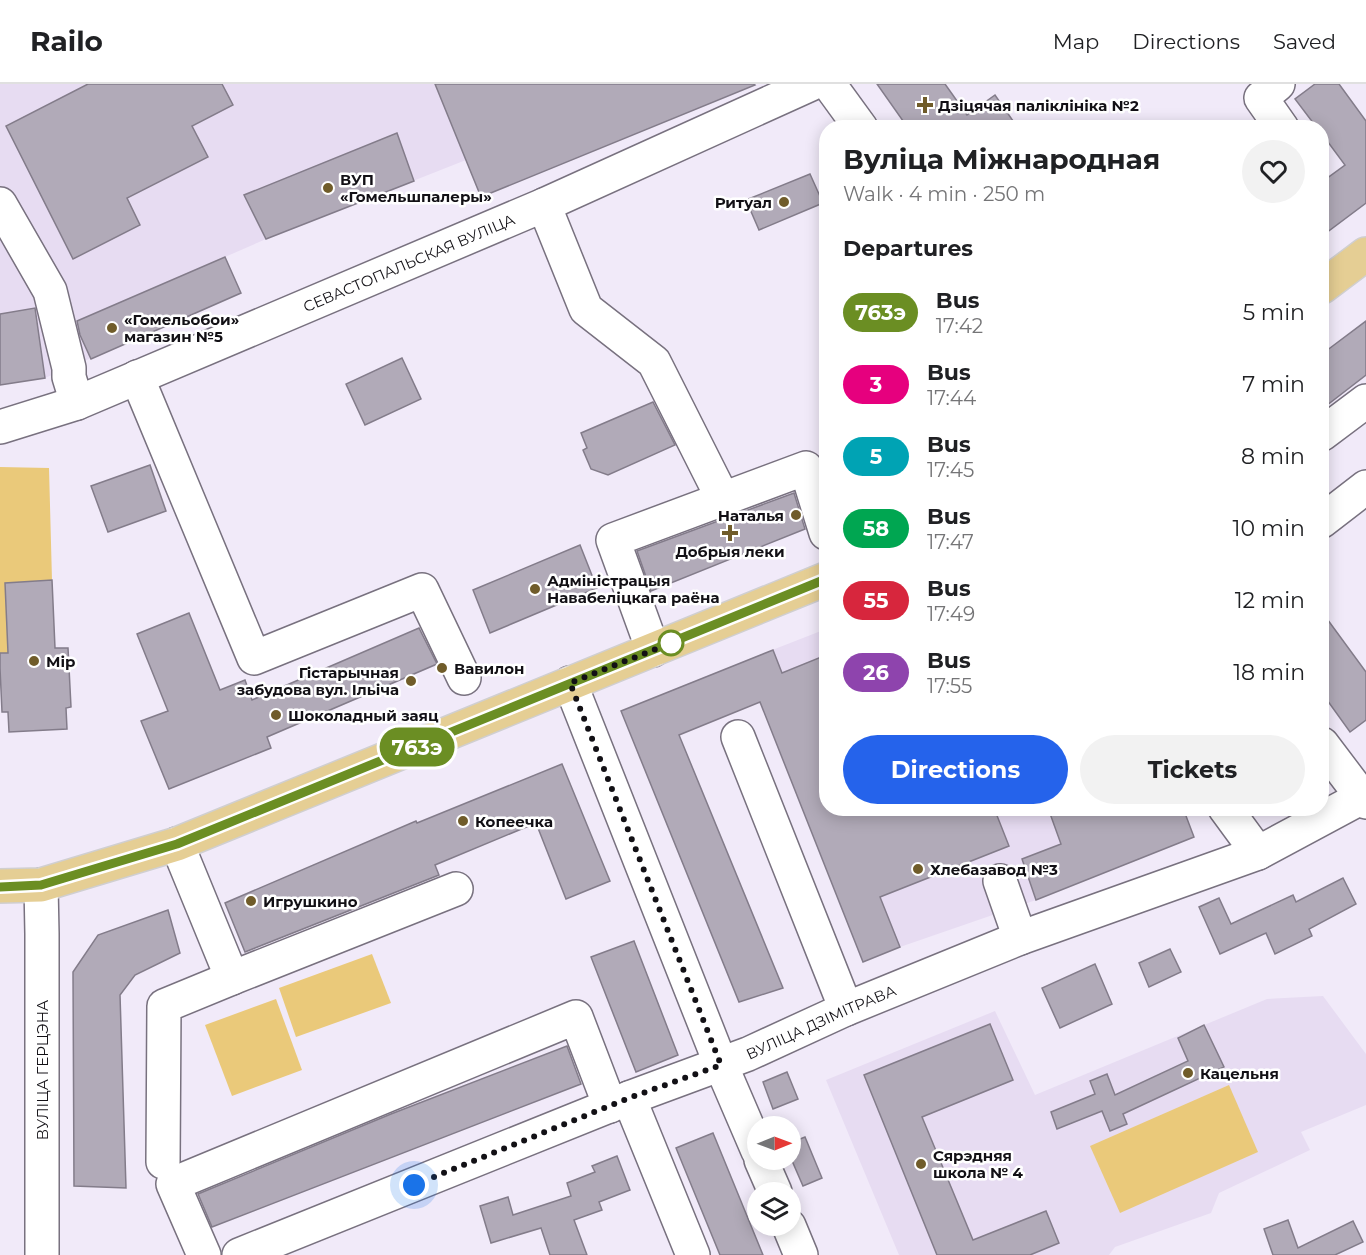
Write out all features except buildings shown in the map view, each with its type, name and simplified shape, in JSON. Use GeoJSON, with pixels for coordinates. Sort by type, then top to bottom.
{"type":"FeatureCollection","features":[{"type":"Feature","properties":{"kind":"main road"},"geometry":{"type":"LineString","coordinates":[[1329,282],[1366,254]]}},
{"type":"Feature","properties":{"kind":"main road"},"geometry":{"type":"LineString","coordinates":[[0,886],[41,885],[177,844],[819,582]]}},
{"type":"Feature","properties":{"kind":"street","name":"СЕВАСТОПАЛЬСКАЯ ВУЛІЦА"},"geometry":{"type":"LineString","coordinates":[[0,427],[77,403],[544,206],[811,84]]}},
{"type":"Feature","properties":{"kind":"street"},"geometry":{"type":"LineString","coordinates":[[829,84],[855,120]]}},
{"type":"Feature","properties":{"kind":"street"},"geometry":{"type":"LineString","coordinates":[[1276,120],[1261,98],[1278,84]]}},
{"type":"Feature","properties":{"kind":"street"},"geometry":{"type":"LineString","coordinates":[[0,204],[50,291],[77,403]]}},
{"type":"Feature","properties":{"kind":"street"},"geometry":{"type":"LineString","coordinates":[[544,206],[586,309],[654,362],[723,499]]}},
{"type":"Feature","properties":{"kind":"street"},"geometry":{"type":"LineString","coordinates":[[137,377],[254,658],[422,590],[464,678]]}},
{"type":"Feature","properties":{"kind":"street"},"geometry":{"type":"LineString","coordinates":[[1329,429],[1366,401]]}},
{"type":"Feature","properties":{"kind":"street"},"geometry":{"type":"LineString","coordinates":[[653,650],[613,540],[806,468],[819,510]]}},
{"type":"Feature","properties":{"kind":"street"},"geometry":{"type":"LineString","coordinates":[[1329,515],[1366,487]]}},
{"type":"Feature","properties":{"kind":"street"},"geometry":{"type":"LineString","coordinates":[[570,683],[747,1125]]}},
{"type":"Feature","properties":{"kind":"street"},"geometry":{"type":"LineString","coordinates":[[738,737],[846,1009]]}},
{"type":"Feature","properties":{"kind":"street"},"geometry":{"type":"LineString","coordinates":[[1329,753],[1365,798]]}},
{"type":"Feature","properties":{"kind":"street","name":"ВУЛІЦА ДЗІМІТРАВА"},"geometry":{"type":"LineString","coordinates":[[1329,814],[1365,798]]}},
{"type":"Feature","properties":{"kind":"street"},"geometry":{"type":"LineString","coordinates":[[1231,816],[1258,853]]}},
{"type":"Feature","properties":{"kind":"street","name":"ВУЛІЦА ДЗІМІТРАВА"},"geometry":{"type":"LineString","coordinates":[[239,1255],[620,1102],[721,1065],[846,1009],[1020,938],[1258,853],[1325,816]]}},
{"type":"Feature","properties":{"kind":"street"},"geometry":{"type":"LineString","coordinates":[[177,844],[232,978]]}},
{"type":"Feature","properties":{"kind":"street"},"geometry":{"type":"LineString","coordinates":[[1000,881],[1020,938]]}},
{"type":"Feature","properties":{"kind":"street","name":"ВУЛІЦА ГЕРЦЭНА"},"geometry":{"type":"LineString","coordinates":[[41,885],[42,1255]]}},
{"type":"Feature","properties":{"kind":"street"},"geometry":{"type":"LineString","coordinates":[[163,1162],[164,1006],[456,890]]}},
{"type":"Feature","properties":{"kind":"street"},"geometry":{"type":"LineString","coordinates":[[204,1255],[173,1184],[576,1017],[620,1102],[693,1255]]}},
{"type":"Feature","properties":{"kind":"street"},"geometry":{"type":"LineString","coordinates":[[793,1236],[801,1255]]}},
{"type":"Feature","properties":{"kind":"shaded area","name":"ВУП «Гомельшпалеры»"},"geometry":{"type":"Polygon","coordinates":[[[0,84],[756,84],[481,197],[466,160],[266,239],[225,257],[241,293],[45,378],[0,385],[0,84]]]}},
{"type":"Feature","properties":{"kind":"shaded area"},"geometry":{"type":"Polygon","coordinates":[[[0,467],[49,468],[52,580],[5,583],[8,653],[0,653],[0,467]]]}},
{"type":"Feature","properties":{"kind":"shaded area"},"geometry":{"type":"Polygon","coordinates":[[[819,632],[819,816],[1186,816],[1194,837],[1036,900],[863,962],[744,661],[819,632]]]}},
{"type":"Feature","properties":{"kind":"shaded area"},"geometry":{"type":"Polygon","coordinates":[[[372,954],[391,1003],[296,1037],[279,988],[372,954]]]}},
{"type":"Feature","properties":{"kind":"shaded area"},"geometry":{"type":"Polygon","coordinates":[[[1323,996],[1366,1054],[1366,1105],[1301,1132],[1310,1150],[1219,1193],[1211,1213],[1115,1247],[1109,1255],[899,1255],[826,1080],[995,1011],[1035,1095],[1267,999],[1323,996]]]}},
{"type":"Feature","properties":{"kind":"shaded area"},"geometry":{"type":"Polygon","coordinates":[[[276,999],[302,1070],[232,1096],[205,1025],[276,999]]]}},
{"type":"Feature","properties":{"kind":"shaded area"},"geometry":{"type":"Polygon","coordinates":[[[1229,1085],[1258,1152],[1120,1213],[1090,1146],[1229,1085]]]}},
{"type":"Feature","properties":{"kind":"bus line","name":"763э"},"geometry":{"type":"LineString","coordinates":[[0,887],[41,885],[177,844],[819,582]]}},
{"type":"Feature","properties":{"kind":"place","name":"Дзіцячая паліклініка №2"},"geometry":{"type":"Point","coordinates":[925,105]}},
{"type":"Feature","properties":{"kind":"place","name":"ВУП «Гомельшпалеры»"},"geometry":{"type":"Point","coordinates":[328,188]}},
{"type":"Feature","properties":{"kind":"place","name":"Ритуал"},"geometry":{"type":"Point","coordinates":[784,202]}},
{"type":"Feature","properties":{"kind":"place","name":"«Гомельобои» магазин №5"},"geometry":{"type":"Point","coordinates":[112,328]}},
{"type":"Feature","properties":{"kind":"place","name":"Наталья"},"geometry":{"type":"Point","coordinates":[796,515]}},
{"type":"Feature","properties":{"kind":"place","name":"Добрыя леки"},"geometry":{"type":"Point","coordinates":[730,533]}},
{"type":"Feature","properties":{"kind":"place","name":"Адміністрацыя Навабеліцкага раёна"},"geometry":{"type":"Point","coordinates":[535,589]}},
{"type":"Feature","properties":{"kind":"place","name":"Мір"},"geometry":{"type":"Point","coordinates":[34,661]}},
{"type":"Feature","properties":{"kind":"place","name":"Вавилон"},"geometry":{"type":"Point","coordinates":[442,668]}},
{"type":"Feature","properties":{"kind":"place","name":"Гістарычная забудова вул. Ільіча"},"geometry":{"type":"Point","coordinates":[411,681]}},
{"type":"Feature","properties":{"kind":"place","name":"Шоколадный заяц"},"geometry":{"type":"Point","coordinates":[276,715]}},
{"type":"Feature","properties":{"kind":"place","name":"Копеечка"},"geometry":{"type":"Point","coordinates":[463,821]}},
{"type":"Feature","properties":{"kind":"place","name":"Хлебазавод №3"},"geometry":{"type":"Point","coordinates":[918,869]}},
{"type":"Feature","properties":{"kind":"place","name":"Игрушкино"},"geometry":{"type":"Point","coordinates":[251,901]}},
{"type":"Feature","properties":{"kind":"place","name":"Кацельня"},"geometry":{"type":"Point","coordinates":[1188,1073]}},
{"type":"Feature","properties":{"kind":"place","name":"Сярэдняя школа № 4"},"geometry":{"type":"Point","coordinates":[921,1164]}},
{"type":"Feature","properties":{"kind":"route"},"geometry":{"type":"LineString","coordinates":[[414,1185],[629,1098],[721,1065],[570,683],[671,643]]}}]}
